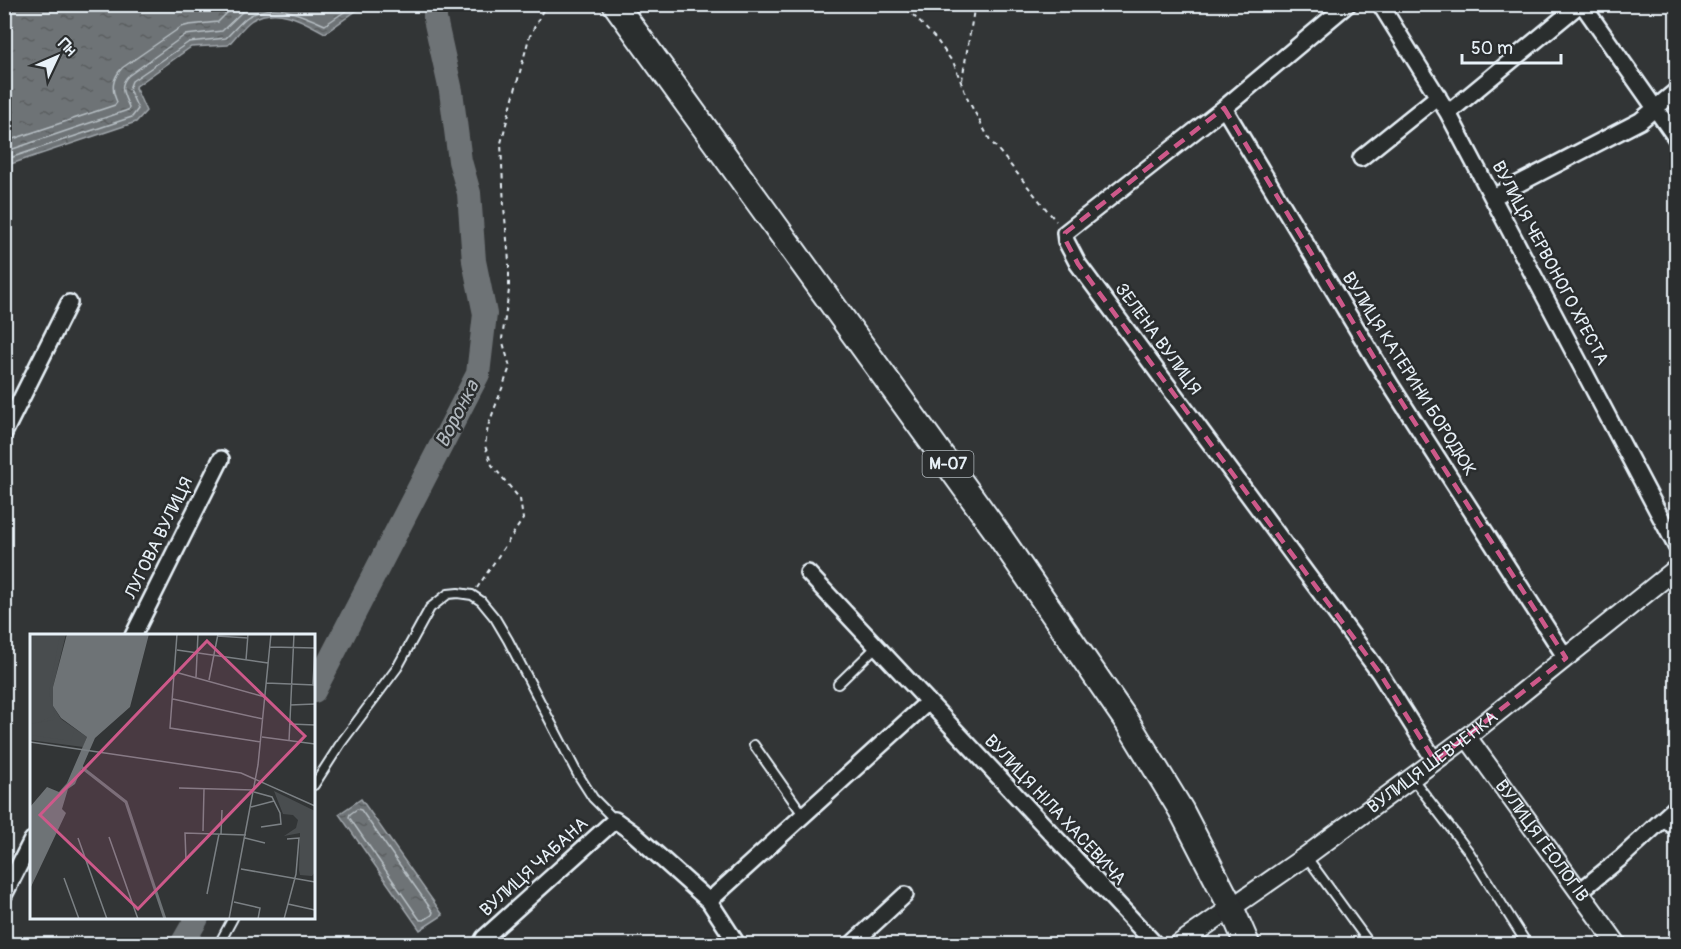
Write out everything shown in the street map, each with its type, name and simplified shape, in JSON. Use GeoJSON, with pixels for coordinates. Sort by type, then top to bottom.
{"type":"FeatureCollection","features":[{"type":"Feature","properties":{"kind":"highway","name":"М-07"},"geometry":{"type":"LineString","coordinates":[[615,4],[994,528],[1128,723],[1181,810],[1231,908],[1247,945]]}},
{"type":"Feature","properties":{"kind":"street"},"geometry":{"type":"LineString","coordinates":[[1065,233],[1224,108],[1348,4]]}},
{"type":"Feature","properties":{"kind":"street","name":"ВУЛИЦЯ ЧЕРВОНОГО ХРЕСТА"},"geometry":{"type":"LineString","coordinates":[[1380,4],[1448,113],[1677,546]]}},
{"type":"Feature","properties":{"kind":"street"},"geometry":{"type":"LineString","coordinates":[[1448,113],[1581,4],[1677,138]]}},
{"type":"Feature","properties":{"kind":"street"},"geometry":{"type":"LineString","coordinates":[[1493,197],[1640,122],[1677,91]]}},
{"type":"Feature","properties":{"kind":"street"},"geometry":{"type":"LineString","coordinates":[[1361,158],[1438,96]]}},
{"type":"Feature","properties":{"kind":"street","name":"ВУЛИЦЯ КАТЕРИНИ БОРОДЮК"},"geometry":{"type":"LineString","coordinates":[[1224,108],[1390,384],[1566,658]]}},
{"type":"Feature","properties":{"kind":"street","name":"ЗЕЛЕНА ВУЛИЦЯ"},"geometry":{"type":"LineString","coordinates":[[1065,233],[1066,241],[1078,264],[1379,672],[1435,761]]}},
{"type":"Feature","properties":{"kind":"street"},"geometry":{"type":"LineString","coordinates":[[4,433],[69,303]]}},
{"type":"Feature","properties":{"kind":"street","name":"ЛУГОВА ВУЛИЦЯ"},"geometry":{"type":"LineString","coordinates":[[134,634],[220,459]]}},
{"type":"Feature","properties":{"kind":"street","name":"ВУЛИЦЯ ШЕВЧЕНКА"},"geometry":{"type":"LineString","coordinates":[[1179,945],[1306,856],[1467,737],[1677,569]]}},
{"type":"Feature","properties":{"kind":"street","name":"ВУЛИЦЯ НІЛА ХАСЕВИЧА"},"geometry":{"type":"LineString","coordinates":[[808,573],[1155,945]]}},
{"type":"Feature","properties":{"kind":"street"},"geometry":{"type":"LineString","coordinates":[[709,901],[927,702]]}},
{"type":"Feature","properties":{"kind":"street","name":"ВУЛИЦЯ ГЕОЛОГІВ"},"geometry":{"type":"LineString","coordinates":[[1467,737],[1617,945]]}},
{"type":"Feature","properties":{"kind":"street"},"geometry":{"type":"LineString","coordinates":[[1579,892],[1622,857],[1671,812],[1677,829]]}},
{"type":"Feature","properties":{"kind":"street"},"geometry":{"type":"LineString","coordinates":[[615,820],[633,833],[709,901],[737,945]]}},
{"type":"Feature","properties":{"kind":"street","name":"ВУЛИЦЯ ЧАБАНА"},"geometry":{"type":"LineString","coordinates":[[481,945],[483,938],[615,820]]}},
{"type":"Feature","properties":{"kind":"street"},"geometry":{"type":"LineString","coordinates":[[4,895],[30,844]]}},
{"type":"Feature","properties":{"kind":"street"},"geometry":{"type":"LineString","coordinates":[[852,945],[905,895]]}},
{"type":"Feature","properties":{"kind":"lane"},"geometry":{"type":"LineString","coordinates":[[315,783],[341,743],[397,668],[430,608],[448,594],[458,593],[472,595],[495,618],[577,773],[593,798],[615,820]]}},
{"type":"Feature","properties":{"kind":"lane"},"geometry":{"type":"LineString","coordinates":[[838,684],[876,647]]}},
{"type":"Feature","properties":{"kind":"lane"},"geometry":{"type":"LineString","coordinates":[[754,745],[804,816]]}},
{"type":"Feature","properties":{"kind":"lane"},"geometry":{"type":"LineString","coordinates":[[1412,778],[1468,852],[1527,945]]}},
{"type":"Feature","properties":{"kind":"lane"},"geometry":{"type":"LineString","coordinates":[[1306,856],[1370,945]]}},
{"type":"Feature","properties":{"kind":"lane"},"geometry":{"type":"LineString","coordinates":[[219,945],[232,919]]}},
{"type":"Feature","properties":{"kind":"path"},"geometry":{"type":"LineString","coordinates":[[472,595],[523,519],[520,499],[492,465],[485,447],[488,426],[510,366],[502,339],[509,280],[501,143],[529,38],[546,4]]}},
{"type":"Feature","properties":{"kind":"path"},"geometry":{"type":"LineString","coordinates":[[899,4],[936,39],[954,64],[968,100],[990,140],[1065,233]]}},
{"type":"Feature","properties":{"kind":"path"},"geometry":{"type":"LineString","coordinates":[[961,83],[975,4]]}},
{"type":"Feature","properties":{"kind":"highlighted area"},"geometry":{"type":"Polygon","coordinates":[[[1224,108],[1390,384],[1566,658],[1435,761],[1379,672],[1078,264],[1066,241],[1065,233],[1224,108]]]}},
{"type":"Feature","properties":{"kind":"water"},"geometry":{"type":"Polygon","coordinates":[[[4,5],[376,5],[356,11],[325,33],[289,16],[271,14],[261,16],[249,22],[228,45],[191,47],[135,87],[146,111],[136,122],[5,166],[4,5]]]}},
{"type":"Feature","properties":{"kind":"water"},"geometry":{"type":"Polygon","coordinates":[[[361,799],[443,915],[420,930],[339,814],[361,799]]]}},
{"type":"Feature","properties":{"kind":"waterway","name":"Воронка"},"geometry":{"type":"LineString","coordinates":[[315,689],[478,374],[485,314],[474,261],[469,193],[460,161],[451,91],[435,19],[435,4]]}},
{"type":"Feature","properties":{"kind":"waterway","name":"Воронка"},"geometry":{"type":"LineString","coordinates":[[182,944],[196,919]]}}]}
